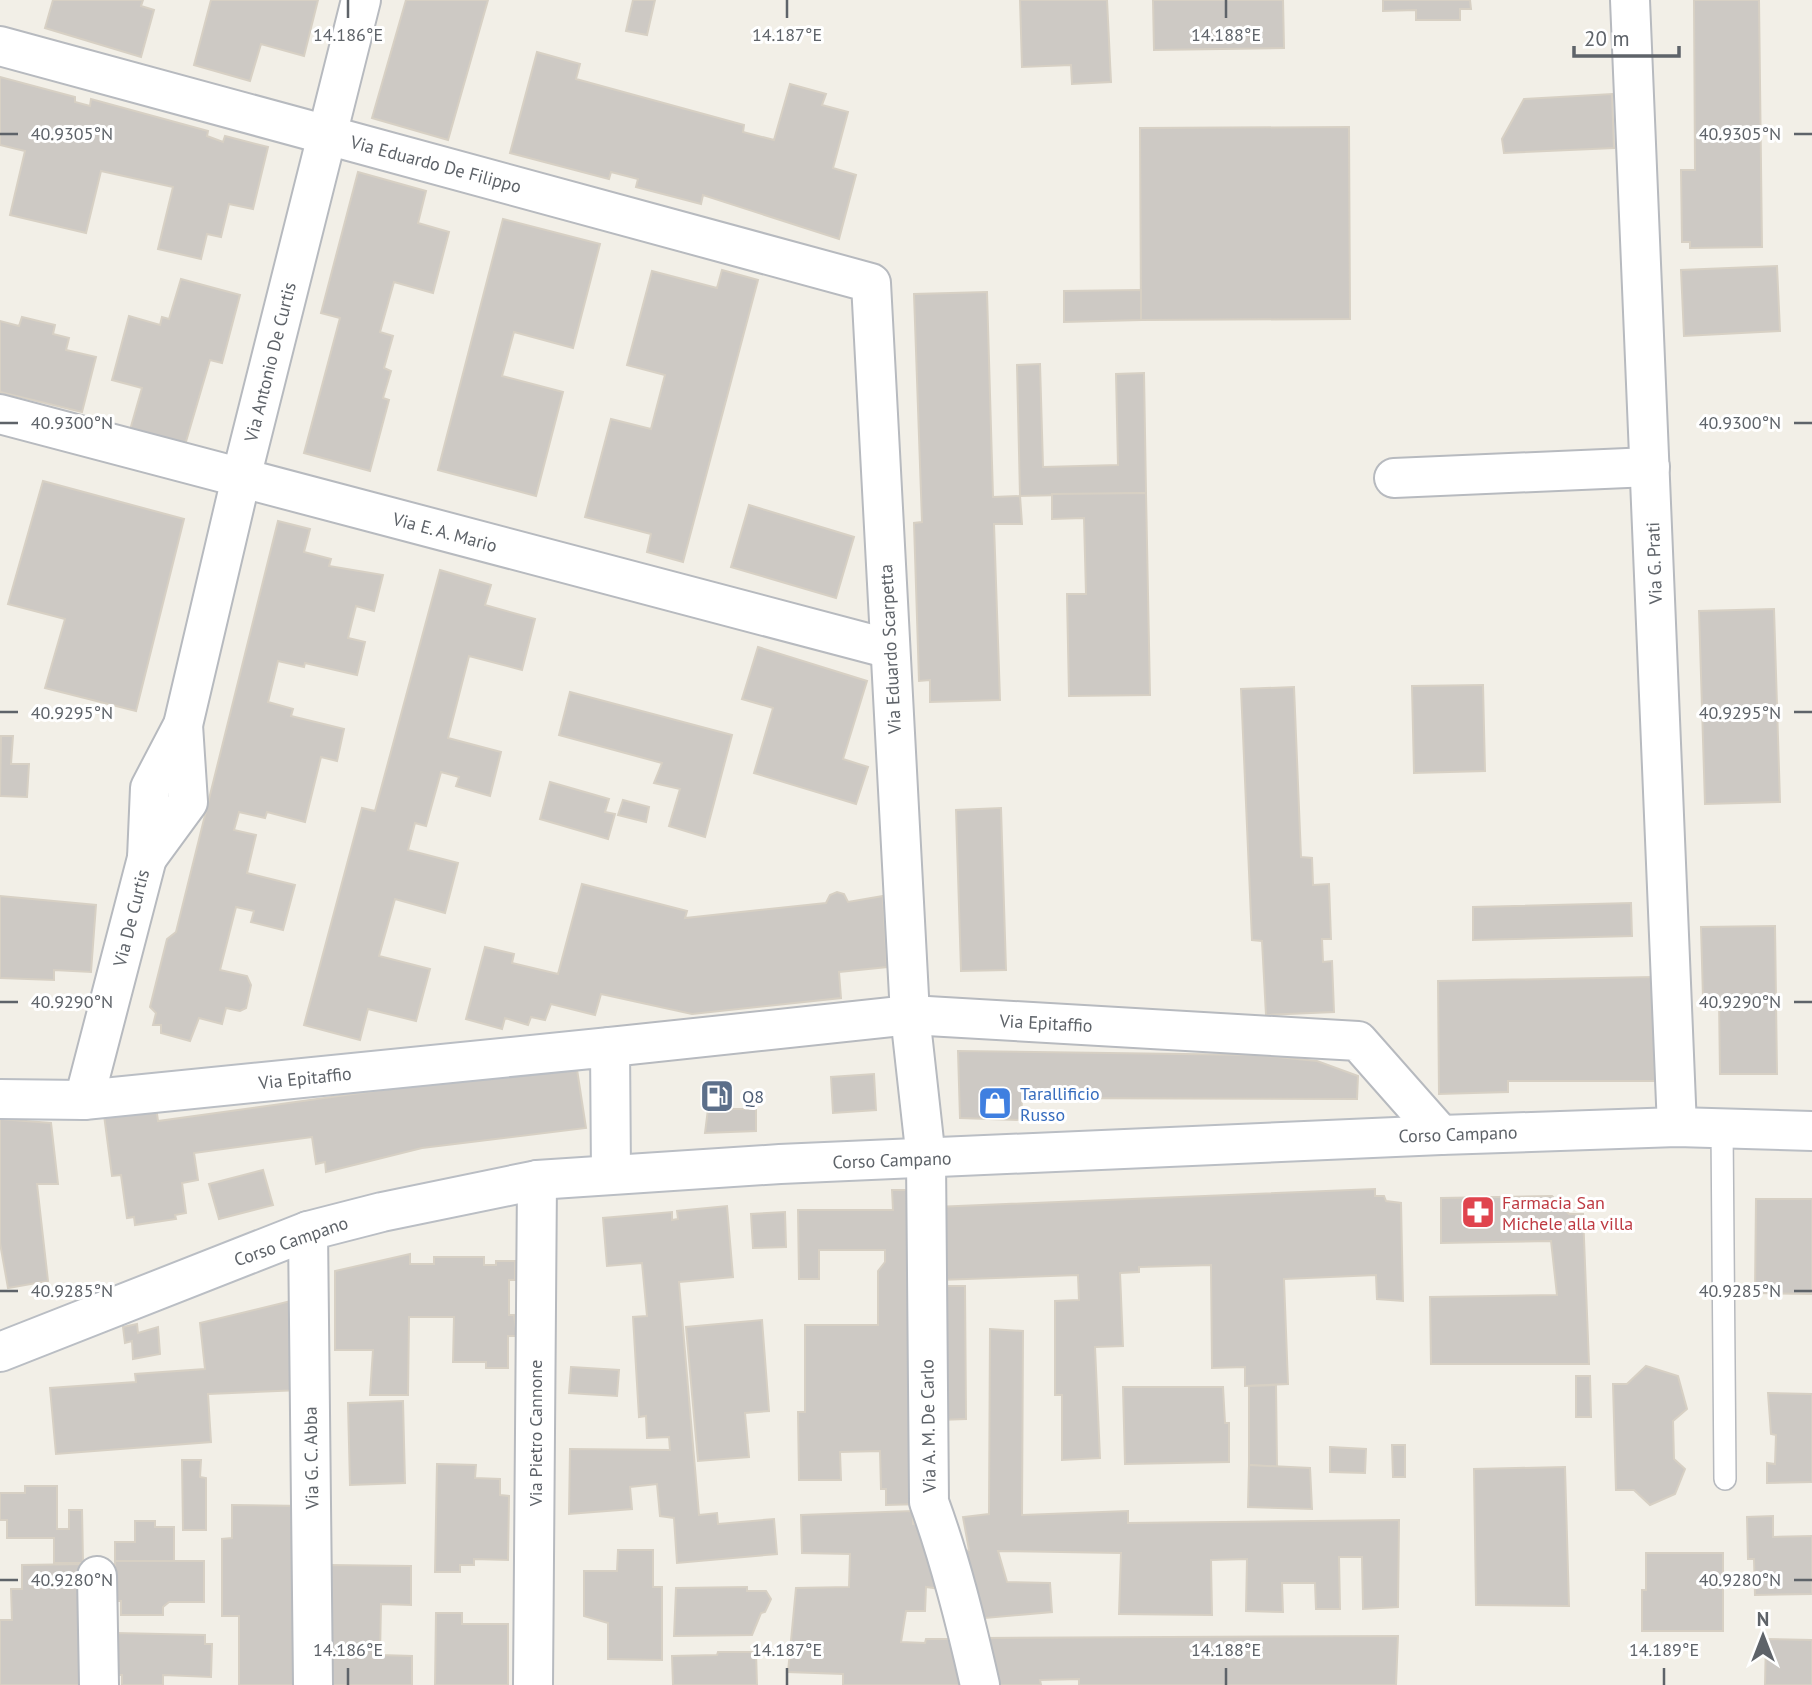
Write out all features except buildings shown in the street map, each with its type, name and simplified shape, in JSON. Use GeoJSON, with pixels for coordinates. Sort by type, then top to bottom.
{"type":"FeatureCollection","features":[{"type":"Feature","properties":{"kind":"street","name":"Via Antonio De Curtis"},"geometry":{"type":"LineString","coordinates":[[183,724],[241,478],[361,0]]}},
{"type":"Feature","properties":{"kind":"street","name":"Via G. Prati"},"geometry":{"type":"LineString","coordinates":[[1630,0],[1677,1126]]}},
{"type":"Feature","properties":{"kind":"street","name":"Via Eduardo De Filippo"},"geometry":{"type":"LineString","coordinates":[[0,46],[871,283]]}},
{"type":"Feature","properties":{"kind":"street","name":"Via Eduardo Scarpetta"},"geometry":{"type":"LineString","coordinates":[[871,283],[910,1016],[926,1159]]}},
{"type":"Feature","properties":{"kind":"street","name":"Via E. A. Mario"},"geometry":{"type":"LineString","coordinates":[[0,414],[890,649]]}},
{"type":"Feature","properties":{"kind":"street"},"geometry":{"type":"LineString","coordinates":[[1394,478],[1650,467]]}},
{"type":"Feature","properties":{"kind":"street","name":"Via De Curtis"},"geometry":{"type":"LineString","coordinates":[[84,1101],[147,858],[150,788],[183,724]]}},
{"type":"Feature","properties":{"kind":"street","name":"Via Epitaffio"},"geometry":{"type":"LineString","coordinates":[[0,1099],[84,1101],[910,1016],[1358,1041],[1441,1135]]}},
{"type":"Feature","properties":{"kind":"street"},"geometry":{"type":"LineString","coordinates":[[610,1047],[611,1174]]}},
{"type":"Feature","properties":{"kind":"street","name":"Corso Campano"},"geometry":{"type":"LineString","coordinates":[[0,1352],[308,1231],[382,1212],[537,1180],[611,1174],[1441,1135],[1677,1126],[1812,1131]]}},
{"type":"Feature","properties":{"kind":"street","name":"Via A. M. De Carlo"},"geometry":{"type":"LineString","coordinates":[[926,1159],[929,1502],[964,1615],[980,1685]]}},
{"type":"Feature","properties":{"kind":"street","name":"Via Pietro Cannone"},"geometry":{"type":"LineString","coordinates":[[533,1685],[537,1180]]}},
{"type":"Feature","properties":{"kind":"street","name":"Via G. C. Abba"},"geometry":{"type":"LineString","coordinates":[[308,1231],[313,1685]]}},
{"type":"Feature","properties":{"kind":"street"},"geometry":{"type":"LineString","coordinates":[[97,1576],[99,1685]]}},
{"type":"Feature","properties":{"kind":"lane"},"geometry":{"type":"LineString","coordinates":[[1722,1128],[1725,1479]]}},
{"type":"Feature","properties":{"kind":"place","name":"Q8"},"geometry":{"type":"Point","coordinates":[717,1096]}},
{"type":"Feature","properties":{"kind":"place","name":"Tarallificio Russo"},"geometry":{"type":"Point","coordinates":[995,1103]}},
{"type":"Feature","properties":{"kind":"place","name":"Farmacia San Michele alla villa"},"geometry":{"type":"Point","coordinates":[1478,1212]}}]}
